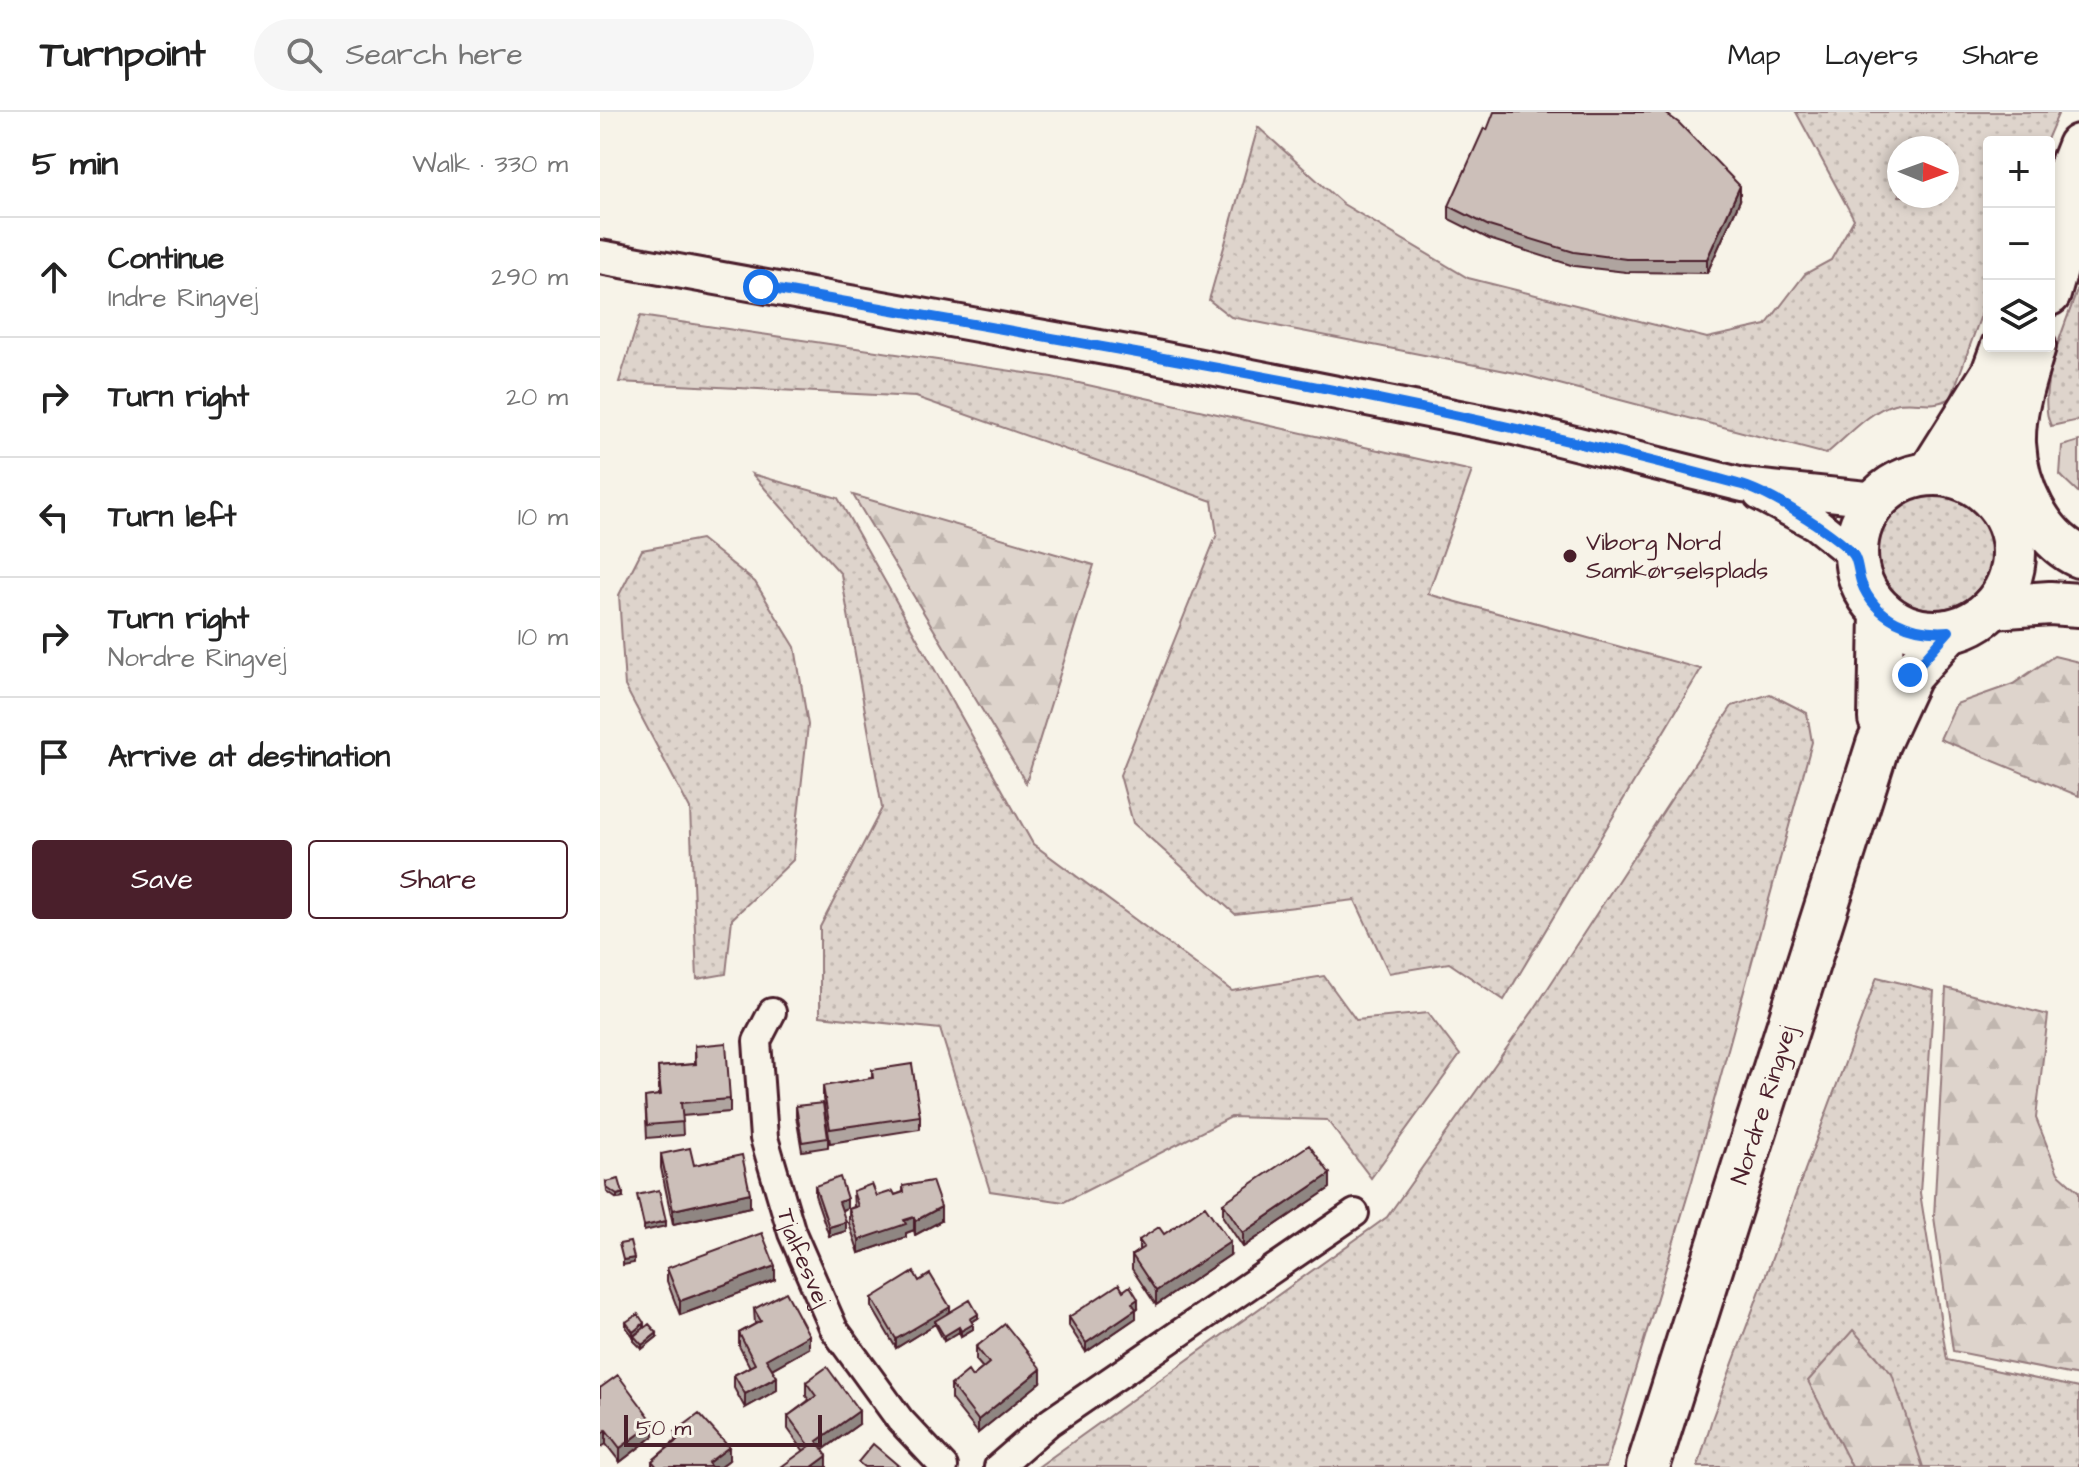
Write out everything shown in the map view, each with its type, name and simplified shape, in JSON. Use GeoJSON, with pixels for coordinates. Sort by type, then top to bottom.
{"type":"FeatureCollection","features":[{"type":"Feature","properties":{"kind":"main road"},"geometry":{"type":"LineString","coordinates":[[2055,208],[2079,146]]}},
{"type":"Feature","properties":{"kind":"main road"},"geometry":{"type":"LineString","coordinates":[[2053,280],[2079,189]]}},
{"type":"Feature","properties":{"kind":"main road"},"geometry":{"type":"LineString","coordinates":[[2032,352],[2017,412],[2014,443],[2020,480],[2036,518],[2066,550],[2079,556]]}},
{"type":"Feature","properties":{"kind":"main road"},"geometry":{"type":"LineString","coordinates":[[1930,473],[1998,360]]}},
{"type":"Feature","properties":{"kind":"main road"},"geometry":{"type":"LineString","coordinates":[[1986,491],[1984,436],[1998,360]]}},
{"type":"Feature","properties":{"kind":"main road"},"geometry":{"type":"LineString","coordinates":[[1930,473],[1969,480],[1986,491],[2005,515],[2014,544],[2014,567],[2006,589],[1993,607],[1980,619],[1949,631],[1913,630],[1882,612],[1863,586],[1855,555],[1864,516],[1876,499],[1901,481],[1930,473]]}},
{"type":"Feature","properties":{"kind":"main road"},"geometry":{"type":"LineString","coordinates":[[2014,544],[2079,585]]}},
{"type":"Feature","properties":{"kind":"main road"},"geometry":{"type":"LineString","coordinates":[[1993,607],[2050,603],[2079,605]]}},
{"type":"Feature","properties":{"kind":"main road","name":"Nordre Ringvej"},"geometry":{"type":"LineString","coordinates":[[1878,744],[1883,667],[1882,612]]}},
{"type":"Feature","properties":{"kind":"main road","name":"Nordre Ringvej"},"geometry":{"type":"LineString","coordinates":[[1648,1467],[1878,744],[1910,675],[1949,631]]}},
{"type":"Feature","properties":{"kind":"street"},"geometry":{"type":"LineString","coordinates":[[600,257],[1155,357],[1498,424],[1743,485],[1876,499]]}},
{"type":"Feature","properties":{"kind":"street"},"geometry":{"type":"LineString","coordinates":[[1743,485],[1815,523],[1855,555]]}},
{"type":"Feature","properties":{"kind":"street","name":"Tjalfesvej"},"geometry":{"type":"LineString","coordinates":[[772,1012],[757,1041],[764,1138],[792,1233],[834,1329],[900,1420],[944,1467]]}},
{"type":"Feature","properties":{"kind":"street"},"geometry":{"type":"LineString","coordinates":[[998,1467],[1050,1422],[1355,1213]]}},
{"type":"Feature","properties":{"kind":"green space"},"geometry":{"type":"Polygon","coordinates":[[[1796,112],[2059,112],[2049,136],[1983,136],[1983,310],[1951,398],[1937,403],[1902,403],[1885,407],[1826,454],[1521,374],[1231,317],[1209,300],[1258,127],[1343,204],[1468,278],[1707,338],[1766,325],[1805,274],[1831,260],[1854,219],[1796,112]]]}},
{"type":"Feature","properties":{"kind":"green space"},"geometry":{"type":"Polygon","coordinates":[[[2079,285],[2079,420],[2051,426],[2047,411],[2049,375],[2079,285]]]}},
{"type":"Feature","properties":{"kind":"green space"},"geometry":{"type":"Polygon","coordinates":[[[640,316],[1052,377],[1472,471],[1428,594],[1701,669],[1504,1000],[1449,963],[1389,973],[1355,900],[1235,914],[1133,823],[1120,775],[1217,534],[1212,501],[916,397],[619,382],[640,316]]]}},
{"type":"Feature","properties":{"kind":"green space"},"geometry":{"type":"Polygon","coordinates":[[[2079,441],[2079,493],[2060,475],[2062,446],[2079,441]]]}},
{"type":"Feature","properties":{"kind":"green space"},"geometry":{"type":"Polygon","coordinates":[[[752,474],[838,498],[1033,844],[1232,991],[1324,976],[1356,1020],[1428,1013],[1460,1055],[1371,1178],[1327,1120],[1231,1117],[1064,1202],[990,1191],[940,1029],[820,1016],[820,927],[882,808],[841,574],[752,474]]]}},
{"type":"Feature","properties":{"kind":"green space"},"geometry":{"type":"Polygon","coordinates":[[[853,495],[1094,565],[1026,783],[853,495]]]}},
{"type":"Feature","properties":{"kind":"green space"},"geometry":{"type":"Polygon","coordinates":[[[1935,495],[1957,499],[1976,511],[1988,530],[1992,552],[1988,574],[1976,593],[1957,605],[1935,609],[1913,605],[1894,593],[1882,574],[1878,552],[1882,530],[1894,511],[1913,499],[1935,495]]]}},
{"type":"Feature","properties":{"kind":"green space"},"geometry":{"type":"Polygon","coordinates":[[[701,539],[755,582],[795,647],[808,725],[793,860],[732,919],[726,974],[697,979],[690,809],[625,686],[619,595],[642,550],[701,539]]]}},
{"type":"Feature","properties":{"kind":"green space"},"geometry":{"type":"Polygon","coordinates":[[[2054,656],[2079,662],[2079,796],[1940,739],[1956,704],[2013,684],[2054,656]]]}},
{"type":"Feature","properties":{"kind":"green space"},"geometry":{"type":"Polygon","coordinates":[[[1770,694],[1807,713],[1812,742],[1692,1181],[1606,1467],[1038,1467],[1387,1217],[1535,1008],[1732,706],[1770,694]]]}},
{"type":"Feature","properties":{"kind":"green space"},"geometry":{"type":"Polygon","coordinates":[[[1877,977],[1934,991],[1920,1193],[1947,1360],[2079,1388],[2079,1467],[1698,1467],[1712,1419],[1877,977]]]}},
{"type":"Feature","properties":{"kind":"green space"},"geometry":{"type":"Polygon","coordinates":[[[1946,988],[2048,1015],[2036,1118],[2058,1173],[2079,1192],[2079,1376],[1953,1351],[1934,1217],[1946,988]]]}},
{"type":"Feature","properties":{"kind":"green space"},"geometry":{"type":"Polygon","coordinates":[[[1853,1330],[1892,1374],[1923,1467],[1852,1467],[1808,1381],[1853,1330]]]}},
{"type":"Feature","properties":{"kind":"building"},"geometry":{"type":"Polygon","coordinates":[[[1494,112],[1664,112],[1679,123],[1740,186],[1707,259],[1626,259],[1574,252],[1489,226],[1449,206],[1494,112]]]}},
{"type":"Feature","properties":{"kind":"building"},"geometry":{"type":"Polygon","coordinates":[[[726,1043],[730,1099],[681,1103],[683,1122],[647,1125],[645,1097],[661,1095],[658,1067],[696,1064],[695,1046],[726,1043]]]}},
{"type":"Feature","properties":{"kind":"building"},"geometry":{"type":"Polygon","coordinates":[[[912,1064],[920,1116],[830,1129],[823,1086],[873,1078],[872,1070],[912,1064]]]}},
{"type":"Feature","properties":{"kind":"building"},"geometry":{"type":"Polygon","coordinates":[[[823,1103],[828,1138],[802,1142],[796,1106],[823,1103]]]}},
{"type":"Feature","properties":{"kind":"building"},"geometry":{"type":"Polygon","coordinates":[[[1309,1145],[1330,1174],[1243,1233],[1223,1203],[1309,1145]]]}},
{"type":"Feature","properties":{"kind":"building"},"geometry":{"type":"Polygon","coordinates":[[[690,1148],[694,1165],[742,1155],[750,1193],[673,1210],[661,1154],[690,1148]]]}},
{"type":"Feature","properties":{"kind":"building"},"geometry":{"type":"Polygon","coordinates":[[[840,1177],[847,1199],[839,1202],[846,1222],[829,1227],[815,1186],[840,1177]]]}},
{"type":"Feature","properties":{"kind":"building"},"geometry":{"type":"Polygon","coordinates":[[[619,1179],[623,1193],[617,1195],[607,1188],[606,1182],[619,1179]]]}},
{"type":"Feature","properties":{"kind":"building"},"geometry":{"type":"Polygon","coordinates":[[[932,1181],[941,1207],[915,1221],[914,1217],[904,1220],[906,1224],[859,1240],[849,1209],[858,1206],[853,1191],[872,1184],[877,1196],[893,1191],[895,1195],[904,1192],[903,1186],[932,1181]]]}},
{"type":"Feature","properties":{"kind":"building"},"geometry":{"type":"Polygon","coordinates":[[[659,1190],[666,1221],[644,1226],[637,1195],[659,1190]]]}},
{"type":"Feature","properties":{"kind":"building"},"geometry":{"type":"Polygon","coordinates":[[[1205,1206],[1230,1242],[1156,1291],[1132,1255],[1144,1247],[1139,1240],[1159,1227],[1164,1234],[1205,1206]]]}},
{"type":"Feature","properties":{"kind":"building"},"geometry":{"type":"Polygon","coordinates":[[[762,1233],[775,1266],[680,1301],[667,1268],[762,1233]]]}},
{"type":"Feature","properties":{"kind":"building"},"geometry":{"type":"Polygon","coordinates":[[[630,1242],[634,1258],[623,1260],[619,1244],[630,1242]]]}},
{"type":"Feature","properties":{"kind":"building"},"geometry":{"type":"Polygon","coordinates":[[[914,1272],[919,1281],[930,1274],[950,1307],[896,1339],[872,1298],[914,1272]]]}},
{"type":"Feature","properties":{"kind":"building"},"geometry":{"type":"Polygon","coordinates":[[[1119,1284],[1123,1291],[1130,1286],[1138,1299],[1132,1303],[1136,1309],[1086,1343],[1069,1317],[1119,1284]]]}},
{"type":"Feature","properties":{"kind":"building"},"geometry":{"type":"Polygon","coordinates":[[[786,1292],[809,1335],[766,1359],[777,1377],[745,1394],[734,1375],[755,1364],[739,1333],[761,1321],[754,1309],[786,1292]]]}},
{"type":"Feature","properties":{"kind":"building"},"geometry":{"type":"Polygon","coordinates":[[[970,1300],[978,1314],[970,1319],[973,1324],[961,1331],[959,1327],[944,1336],[935,1321],[970,1300]]]}},
{"type":"Feature","properties":{"kind":"building"},"geometry":{"type":"Polygon","coordinates":[[[638,1314],[644,1323],[633,1332],[626,1322],[638,1314]]]}},
{"type":"Feature","properties":{"kind":"building"},"geometry":{"type":"Polygon","coordinates":[[[649,1324],[657,1333],[642,1345],[634,1336],[649,1324]]]}},
{"type":"Feature","properties":{"kind":"building"},"geometry":{"type":"Polygon","coordinates":[[[1005,1324],[1041,1369],[978,1420],[951,1385],[968,1371],[972,1377],[989,1363],[976,1347],[1005,1324]]]}},
{"type":"Feature","properties":{"kind":"building"},"geometry":{"type":"Polygon","coordinates":[[[827,1367],[859,1411],[817,1441],[827,1456],[812,1467],[781,1467],[810,1446],[788,1416],[816,1396],[806,1382],[827,1367]]]}},
{"type":"Feature","properties":{"kind":"building"},"geometry":{"type":"Polygon","coordinates":[[[618,1375],[654,1423],[620,1448],[606,1430],[600,1435],[600,1388],[618,1375]]]}},
{"type":"Feature","properties":{"kind":"building"},"geometry":{"type":"Polygon","coordinates":[[[699,1414],[729,1447],[708,1463],[711,1467],[657,1467],[652,1461],[680,1438],[675,1432],[699,1414]]]}},
{"type":"Feature","properties":{"kind":"building"},"geometry":{"type":"Polygon","coordinates":[[[873,1444],[900,1467],[864,1467],[858,1462],[873,1444]]]}},
{"type":"Feature","properties":{"kind":"place","name":"Viborg Nord Samkørselsplads"},"geometry":{"type":"Point","coordinates":[1570,556]}},
{"type":"Feature","properties":{"kind":"route"},"geometry":{"type":"LineString","coordinates":[[761,287],[1155,357],[1514,428],[1743,485],[1815,523],[1855,555],[1863,586],[1871,600],[1896,623],[1931,633],[1949,631],[1910,675]]}}]}
